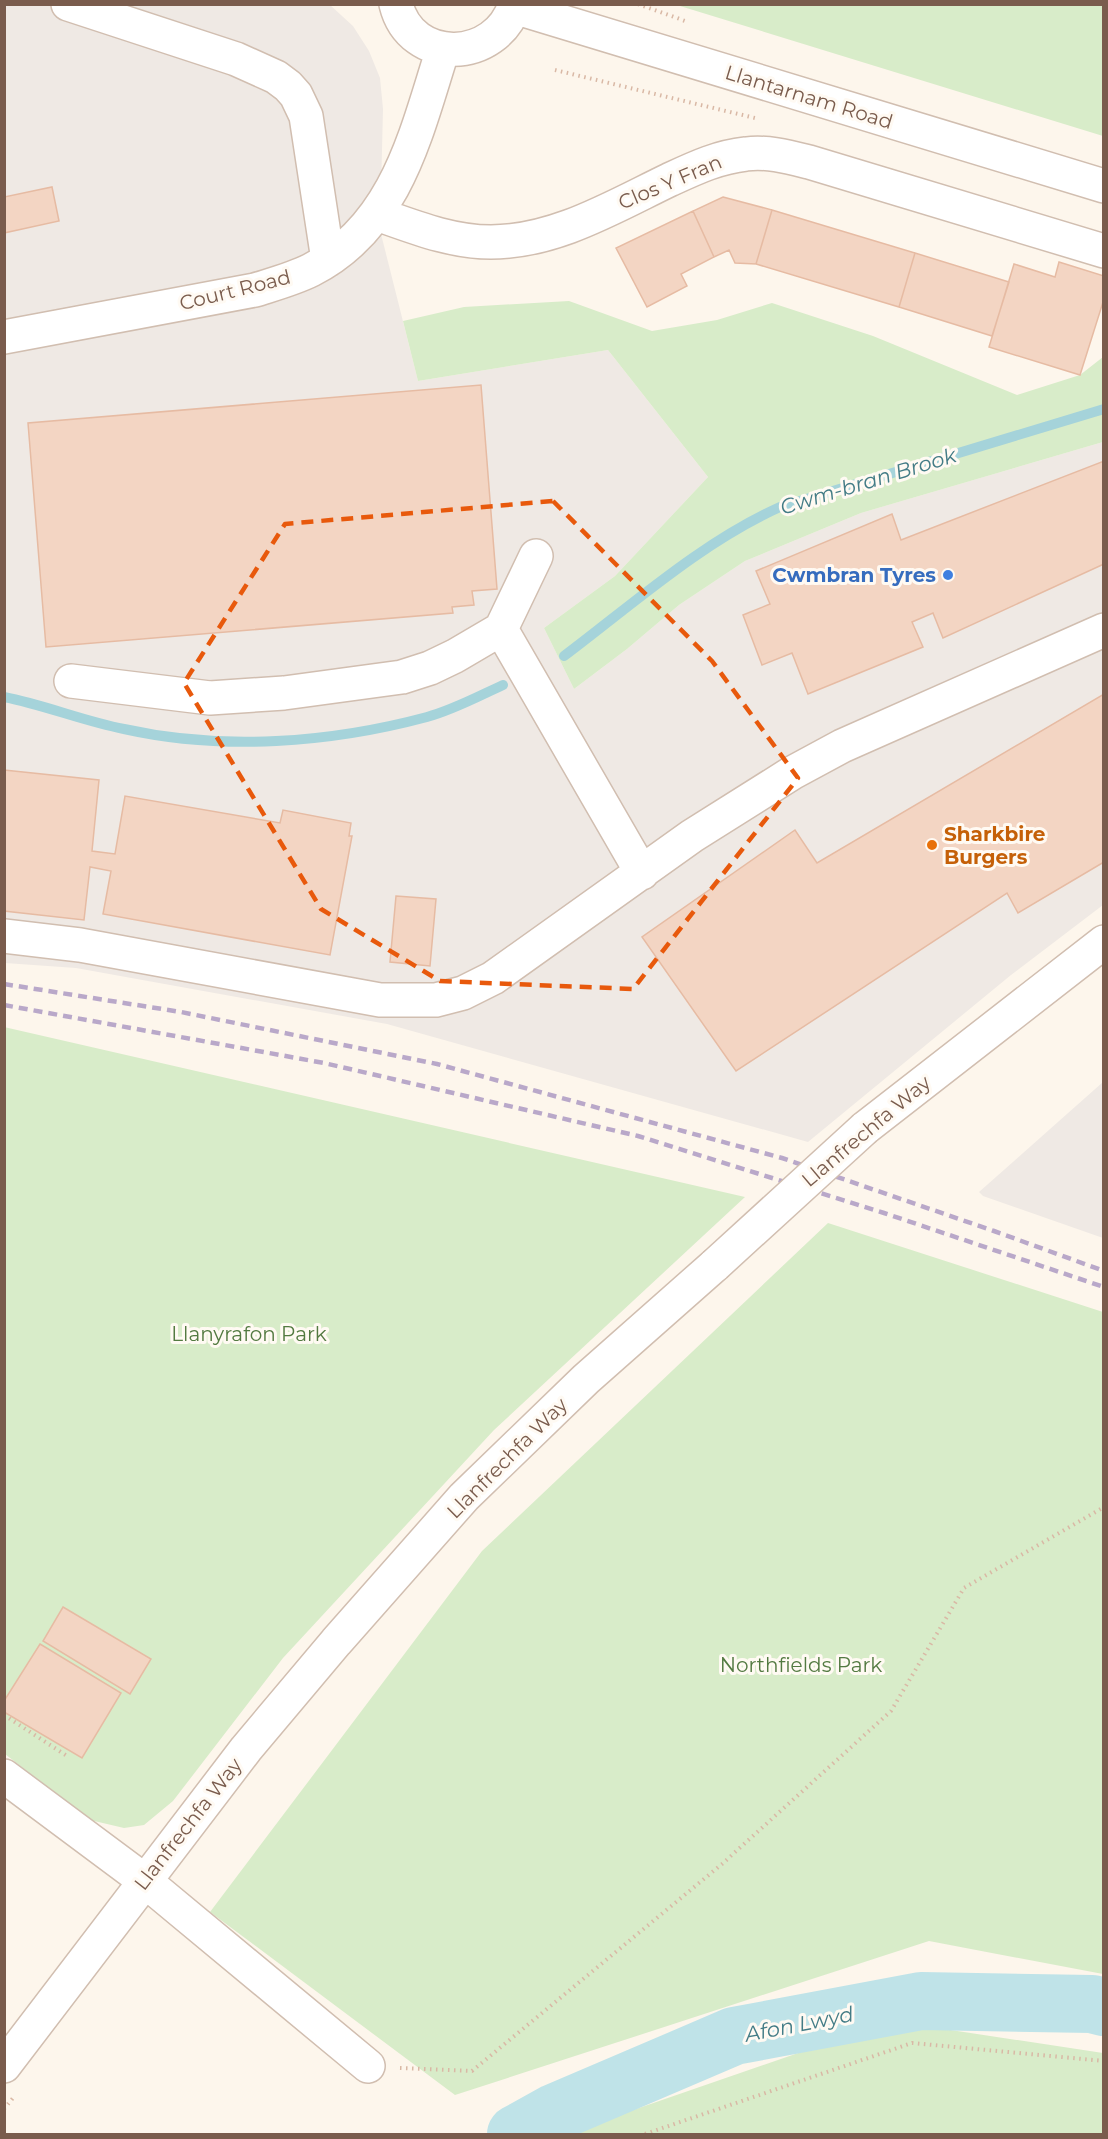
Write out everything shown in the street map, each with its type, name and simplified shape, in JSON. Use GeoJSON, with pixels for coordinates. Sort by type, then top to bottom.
{"type":"FeatureCollection","features":[{"type":"Feature","properties":{"kind":"street"},"geometry":{"type":"LineString","coordinates":[[68,4],[236,59],[276,77],[288,86],[302,105],[306,116],[328,260]]}},
{"type":"Feature","properties":{"kind":"street"},"geometry":{"type":"LineString","coordinates":[[396,4],[398,13],[409,30],[424,42],[443,49],[462,50],[479,46],[494,36],[506,23],[515,6]]}},
{"type":"Feature","properties":{"kind":"street","name":"Llantarnam Road"},"geometry":{"type":"LineString","coordinates":[[515,6],[1104,186]]}},
{"type":"Feature","properties":{"kind":"street","name":"Court Road"},"geometry":{"type":"LineString","coordinates":[[4,337],[255,290],[292,278],[328,260],[377,214],[389,196],[403,168],[443,49]]}},
{"type":"Feature","properties":{"kind":"street","name":"Clos Y Fran"},"geometry":{"type":"LineString","coordinates":[[377,214],[462,241],[522,240],[563,230],[715,160],[748,153],[776,155],[809,162],[1104,250]]}},
{"type":"Feature","properties":{"kind":"street"},"geometry":{"type":"LineString","coordinates":[[71,681],[210,698],[284,693],[402,677],[455,656],[501,629],[536,556]]}},
{"type":"Feature","properties":{"kind":"street"},"geometry":{"type":"LineString","coordinates":[[501,629],[642,873]]}},
{"type":"Feature","properties":{"kind":"street"},"geometry":{"type":"LineString","coordinates":[[4,936],[80,945],[380,1000],[436,1000],[463,993],[493,978],[692,836],[792,773],[842,746],[1104,630]]}},
{"type":"Feature","properties":{"kind":"street","name":"Llanfrechfa Way"},"geometry":{"type":"LineString","coordinates":[[11,2080],[144,1881],[246,1749],[336,1642],[464,1497],[586,1378],[715,1265],[865,1128],[1104,942]]}},
{"type":"Feature","properties":{"kind":"street"},"geometry":{"type":"LineString","coordinates":[[4,1776],[144,1881],[368,2066]]}},
{"type":"Feature","properties":{"kind":"path"},"geometry":{"type":"LineString","coordinates":[[368,2066],[472,2071],[722,1864],[891,1711],[964,1588],[1104,1507]]}},
{"type":"Feature","properties":{"kind":"path"},"geometry":{"type":"LineString","coordinates":[[4,1715],[67,1756]]}},
{"type":"Feature","properties":{"kind":"path"},"geometry":{"type":"LineString","coordinates":[[645,2134],[912,2043],[1104,2061]]}},
{"type":"Feature","properties":{"kind":"path"},"geometry":{"type":"LineString","coordinates":[[4,2109],[11,2080]]}},
{"type":"Feature","properties":{"kind":"highlighted area"},"geometry":{"type":"Polygon","coordinates":[[[553,501],[712,661],[798,778],[633,989],[440,981],[321,909],[184,683],[285,524],[553,501]]]}},
{"type":"Feature","properties":{"kind":"shaded area"},"geometry":{"type":"Polygon","coordinates":[[[4,5],[330,5],[353,26],[369,51],[380,78],[383,109],[380,230],[418,381],[608,350],[708,477],[615,576],[544,628],[574,689],[627,649],[679,605],[745,561],[861,513],[1103,442],[1103,905],[1011,975],[808,1142],[387,1024],[76,968],[5,963],[4,5]]]}},
{"type":"Feature","properties":{"kind":"shaded area"},"geometry":{"type":"Polygon","coordinates":[[[1103,1082],[1103,1238],[983,1196],[979,1192],[1103,1082]]]}},
{"type":"Feature","properties":{"kind":"green space"},"geometry":{"type":"Polygon","coordinates":[[[676,5],[1103,5],[1103,136],[680,6],[676,5]]]}},
{"type":"Feature","properties":{"kind":"green space"},"geometry":{"type":"Polygon","coordinates":[[[569,301],[652,331],[717,320],[772,303],[873,336],[1017,395],[1080,375],[1103,357],[1103,442],[861,513],[745,561],[679,605],[627,649],[574,689],[544,628],[615,576],[708,477],[608,350],[418,381],[403,321],[464,307],[569,301]]]}},
{"type":"Feature","properties":{"kind":"green space","name":"Llanyrafon Park"},"geometry":{"type":"Polygon","coordinates":[[[4,1027],[745,1197],[494,1430],[283,1658],[173,1801],[144,1825],[124,1828],[90,1820],[5,1754],[4,1027]]]}},
{"type":"Feature","properties":{"kind":"green space","name":"Northfields Park"},"geometry":{"type":"Polygon","coordinates":[[[828,1223],[1103,1312],[1103,1974],[929,1941],[455,2095],[210,1912],[482,1551],[828,1223]]]}},
{"type":"Feature","properties":{"kind":"green space"},"geometry":{"type":"Polygon","coordinates":[[[891,2021],[1103,2053],[1103,2134],[567,2134],[584,2127],[891,2021]]]}},
{"type":"Feature","properties":{"kind":"building"},"geometry":{"type":"Polygon","coordinates":[[[52,187],[59,221],[4,233],[4,197],[52,187]]]}},
{"type":"Feature","properties":{"kind":"building"},"geometry":{"type":"Polygon","coordinates":[[[723,197],[772,210],[756,264],[735,263],[729,250],[714,257],[693,211],[723,197]]]}},
{"type":"Feature","properties":{"kind":"building"},"geometry":{"type":"Polygon","coordinates":[[[772,210],[915,253],[899,307],[756,264],[772,210]]]}},
{"type":"Feature","properties":{"kind":"building"},"geometry":{"type":"Polygon","coordinates":[[[693,211],[714,257],[681,274],[687,286],[647,307],[616,248],[693,211]]]}},
{"type":"Feature","properties":{"kind":"building"},"geometry":{"type":"Polygon","coordinates":[[[915,253],[1009,282],[992,336],[899,307],[915,253]]]}},
{"type":"Feature","properties":{"kind":"building"},"geometry":{"type":"Polygon","coordinates":[[[1059,262],[1104,276],[1104,299],[1080,375],[989,347],[1014,264],[1055,277],[1059,262]]]}},
{"type":"Feature","properties":{"kind":"building"},"geometry":{"type":"Polygon","coordinates":[[[481,385],[497,589],[472,591],[474,605],[452,607],[453,613],[46,647],[28,423],[481,385]]]}},
{"type":"Feature","properties":{"kind":"building"},"geometry":{"type":"Polygon","coordinates":[[[1104,461],[1104,564],[943,638],[933,613],[912,622],[923,647],[808,694],[792,653],[762,665],[743,615],[770,604],[756,571],[892,514],[901,540],[1104,461]]]}},
{"type":"Feature","properties":{"kind":"building"},"geometry":{"type":"Polygon","coordinates":[[[1104,694],[1104,862],[1018,913],[1007,893],[736,1071],[642,937],[795,830],[817,863],[1104,694]]]}},
{"type":"Feature","properties":{"kind":"building"},"geometry":{"type":"Polygon","coordinates":[[[4,770],[99,780],[92,851],[115,854],[125,796],[280,823],[283,810],[351,823],[349,836],[352,836],[330,955],[103,914],[111,871],[90,867],[84,920],[4,911],[4,770]]]}},
{"type":"Feature","properties":{"kind":"building"},"geometry":{"type":"Polygon","coordinates":[[[396,896],[436,899],[430,966],[390,962],[396,896]]]}},
{"type":"Feature","properties":{"kind":"building"},"geometry":{"type":"Polygon","coordinates":[[[63,1607],[151,1659],[130,1694],[43,1641],[63,1607]]]}},
{"type":"Feature","properties":{"kind":"building"},"geometry":{"type":"Polygon","coordinates":[[[40,1644],[121,1693],[82,1758],[4,1712],[4,1701],[40,1644]]]}},
{"type":"Feature","properties":{"kind":"waterway","name":"Cwm-bran Brook"},"geometry":{"type":"LineString","coordinates":[[564,656],[696,556],[751,521],[780,507],[1104,409]]}},
{"type":"Feature","properties":{"kind":"waterway","name":"Cwm-bran Brook"},"geometry":{"type":"LineString","coordinates":[[4,697],[109,726],[161,736],[238,742],[315,738],[390,726],[437,714],[503,685]]}},
{"type":"Feature","properties":{"kind":"waterway","name":"Afon Lwyd"},"geometry":{"type":"LineString","coordinates":[[516,2134],[554,2113],[734,2036],[921,2001],[1092,2004],[1104,2007]]}},
{"type":"Feature","properties":{"kind":"railway"},"geometry":{"type":"LineString","coordinates":[[4,984],[181,1012],[437,1064],[782,1158],[1104,1271]]}},
{"type":"Feature","properties":{"kind":"railway"},"geometry":{"type":"LineString","coordinates":[[4,1005],[324,1063],[638,1136],[884,1213],[1104,1287]]}},
{"type":"Feature","properties":{"kind":"place","name":"Cwmbran Tyres"},"geometry":{"type":"Point","coordinates":[948,575]}},
{"type":"Feature","properties":{"kind":"place","name":"Sharkbire Burgers"},"geometry":{"type":"Point","coordinates":[932,845]}}]}
